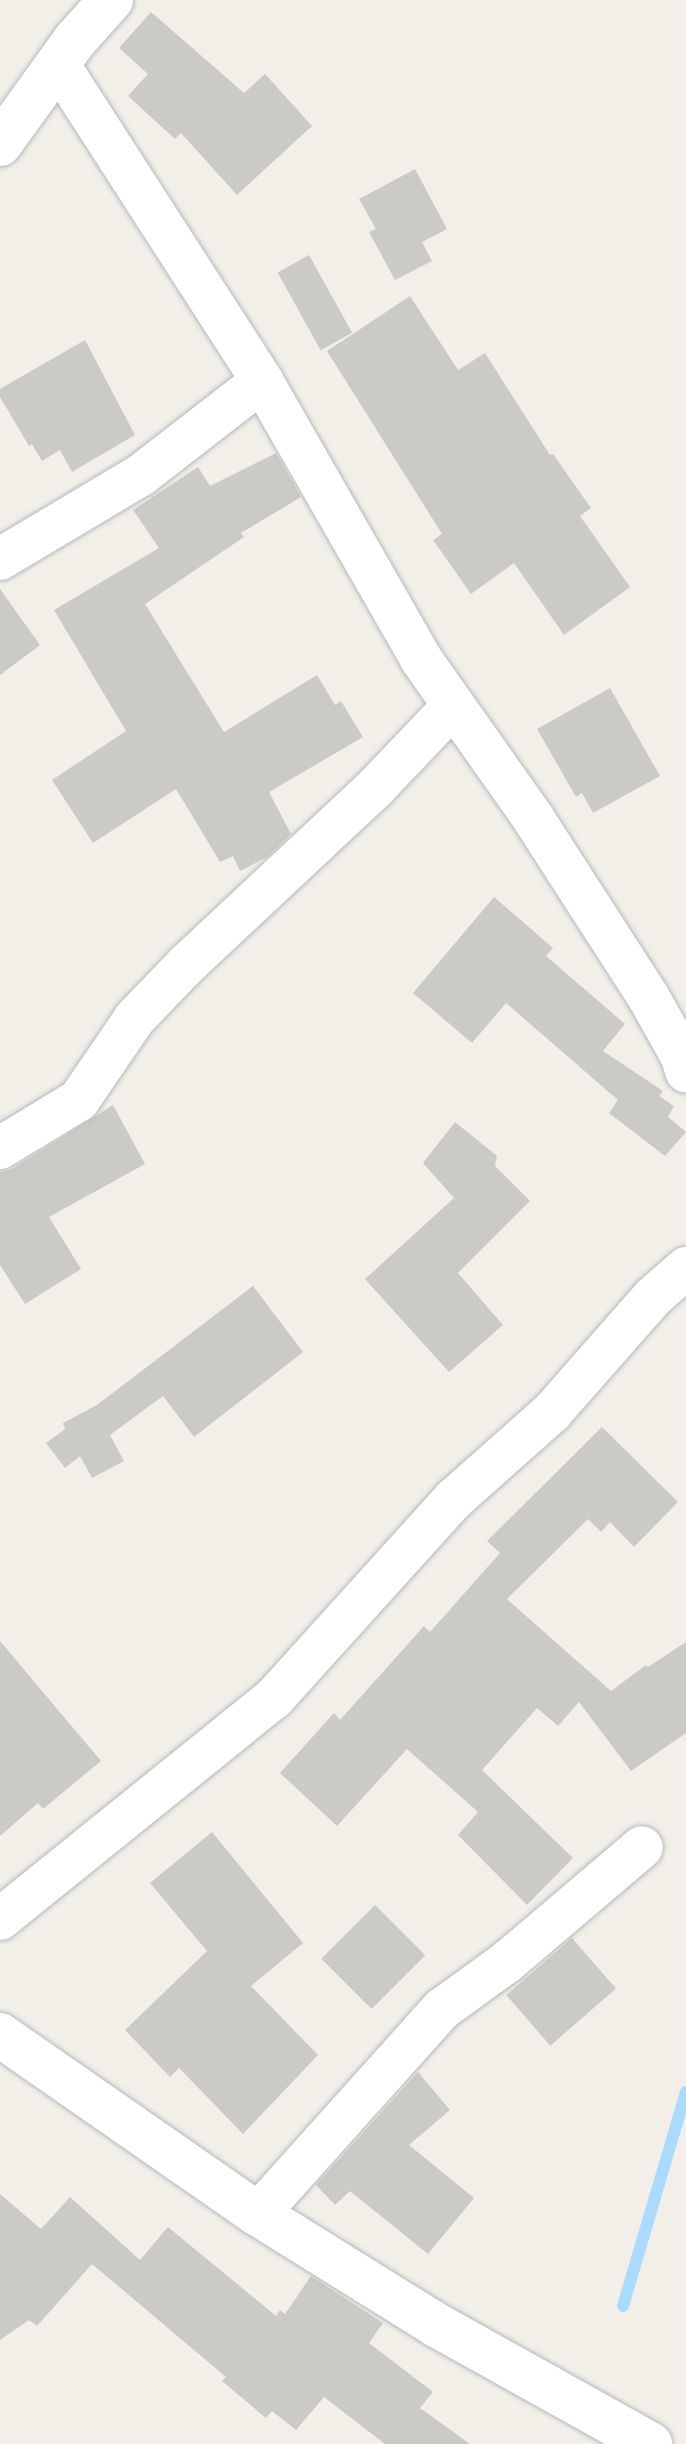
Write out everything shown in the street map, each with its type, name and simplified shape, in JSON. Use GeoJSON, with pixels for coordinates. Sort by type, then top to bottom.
{"type":"FeatureCollection","features":[{"type":"Feature","properties":{"kind":"street"},"geometry":{"type":"LineString","coordinates":[[0,144],[58,64],[111,0]]}},
{"type":"Feature","properties":{"kind":"street"},"geometry":{"type":"LineString","coordinates":[[58,64],[262,381],[421,659],[533,818],[632,972],[682,1057],[686,1071]]}},
{"type":"Feature","properties":{"kind":"street"},"geometry":{"type":"LineString","coordinates":[[0,559],[141,475],[262,381]]}},
{"type":"Feature","properties":{"kind":"street"},"geometry":{"type":"LineString","coordinates":[[0,1148],[79,1100],[135,1018],[186,965],[375,788],[453,706]]}},
{"type":"Feature","properties":{"kind":"street"},"geometry":{"type":"LineString","coordinates":[[0,1919],[274,1698],[454,1499],[551,1413],[653,1297],[686,1268]]}},
{"type":"Feature","properties":{"kind":"street"},"geometry":{"type":"LineString","coordinates":[[258,2214],[442,2009],[507,1962],[642,1847]]}},
{"type":"Feature","properties":{"kind":"street"},"geometry":{"type":"LineString","coordinates":[[0,2035],[258,2214],[438,2326],[650,2444]]}},
{"type":"Feature","properties":{"kind":"building"},"geometry":{"type":"Polygon","coordinates":[[[151,12],[244,93],[265,74],[312,126],[237,195],[181,133],[175,139],[128,96],[148,74],[119,48],[151,12]]]}},
{"type":"Feature","properties":{"kind":"building"},"geometry":{"type":"Polygon","coordinates":[[[415,169],[447,229],[422,242],[432,261],[395,280],[369,232],[376,229],[359,199],[415,169]]]}},
{"type":"Feature","properties":{"kind":"building"},"geometry":{"type":"Polygon","coordinates":[[[309,255],[352,333],[321,350],[278,272],[309,255]]]}},
{"type":"Feature","properties":{"kind":"building"},"geometry":{"type":"Polygon","coordinates":[[[410,296],[458,370],[485,353],[550,455],[553,454],[591,508],[580,516],[630,587],[564,635],[514,563],[471,594],[433,540],[442,534],[327,351],[410,296]]]}},
{"type":"Feature","properties":{"kind":"building"},"geometry":{"type":"Polygon","coordinates":[[[85,340],[135,435],[72,472],[60,450],[42,461],[32,444],[29,446],[0,397],[0,389],[85,340]]]}},
{"type":"Feature","properties":{"kind":"building"},"geometry":{"type":"Polygon","coordinates":[[[276,453],[301,497],[241,533],[244,537],[145,604],[224,732],[317,675],[335,705],[341,701],[363,737],[269,792],[291,834],[267,857],[240,871],[233,856],[220,862],[176,789],[93,843],[52,780],[126,731],[54,610],[159,548],[133,510],[198,467],[210,486],[276,453]]]}},
{"type":"Feature","properties":{"kind":"building"},"geometry":{"type":"Polygon","coordinates":[[[0,589],[40,645],[0,675],[0,589]]]}},
{"type":"Feature","properties":{"kind":"building"},"geometry":{"type":"Polygon","coordinates":[[[610,688],[660,776],[593,813],[582,793],[576,797],[537,729],[610,688]]]}},
{"type":"Feature","properties":{"kind":"building"},"geometry":{"type":"Polygon","coordinates":[[[494,897],[553,948],[546,956],[625,1024],[603,1051],[663,1091],[659,1096],[674,1106],[668,1117],[686,1132],[665,1156],[609,1113],[618,1100],[506,1003],[472,1043],[413,993],[494,897]]]}},
{"type":"Feature","properties":{"kind":"building"},"geometry":{"type":"Polygon","coordinates":[[[113,1105],[145,1164],[49,1217],[81,1269],[25,1304],[0,1265],[0,1172],[12,1169],[113,1105]]]}},
{"type":"Feature","properties":{"kind":"building"},"geometry":{"type":"Polygon","coordinates":[[[455,1122],[497,1156],[495,1166],[530,1201],[458,1273],[503,1325],[449,1372],[365,1279],[454,1198],[423,1163],[455,1122]]]}},
{"type":"Feature","properties":{"kind":"building"},"geometry":{"type":"Polygon","coordinates":[[[253,1286],[303,1352],[194,1437],[163,1396],[110,1435],[124,1461],[92,1478],[80,1456],[65,1468],[46,1443],[65,1429],[63,1423],[97,1405],[253,1286]]]}},
{"type":"Feature","properties":{"kind":"building"},"geometry":{"type":"Polygon","coordinates":[[[602,1427],[678,1502],[634,1547],[610,1522],[601,1532],[588,1519],[507,1599],[611,1691],[646,1665],[648,1667],[686,1642],[686,1733],[631,1771],[579,1702],[558,1726],[537,1708],[482,1770],[573,1858],[527,1905],[458,1835],[478,1812],[407,1749],[337,1826],[280,1773],[334,1713],[340,1720],[424,1626],[430,1632],[500,1553],[487,1541],[602,1427]]]}},
{"type":"Feature","properties":{"kind":"building"},"geometry":{"type":"Polygon","coordinates":[[[0,1641],[101,1761],[43,1809],[38,1803],[0,1836],[0,1641]]]}},
{"type":"Feature","properties":{"kind":"building"},"geometry":{"type":"Polygon","coordinates":[[[212,1832],[303,1943],[251,1986],[318,2055],[243,2134],[179,2068],[170,2077],[125,2030],[207,1951],[150,1883],[212,1832]]]}},
{"type":"Feature","properties":{"kind":"building"},"geometry":{"type":"Polygon","coordinates":[[[375,1905],[425,1955],[371,2009],[321,1959],[375,1905]]]}},
{"type":"Feature","properties":{"kind":"building"},"geometry":{"type":"Polygon","coordinates":[[[572,1938],[616,1989],[550,2046],[506,1995],[572,1938]]]}},
{"type":"Feature","properties":{"kind":"building"},"geometry":{"type":"Polygon","coordinates":[[[418,2072],[450,2110],[409,2145],[474,2198],[428,2254],[350,2191],[335,2205],[316,2185],[418,2072]]]}},
{"type":"Feature","properties":{"kind":"building"},"geometry":{"type":"Polygon","coordinates":[[[0,2194],[41,2229],[70,2197],[140,2260],[168,2227],[276,2316],[280,2310],[285,2314],[311,2276],[383,2323],[369,2343],[433,2392],[420,2408],[470,2444],[385,2444],[324,2397],[296,2430],[272,2411],[266,2418],[222,2381],[226,2377],[92,2264],[37,2326],[29,2320],[0,2340],[0,2194]]]}},
{"type":"Feature","properties":{"kind":"waterway"},"geometry":{"type":"LineString","coordinates":[[623,2306],[686,2092]]}}]}
